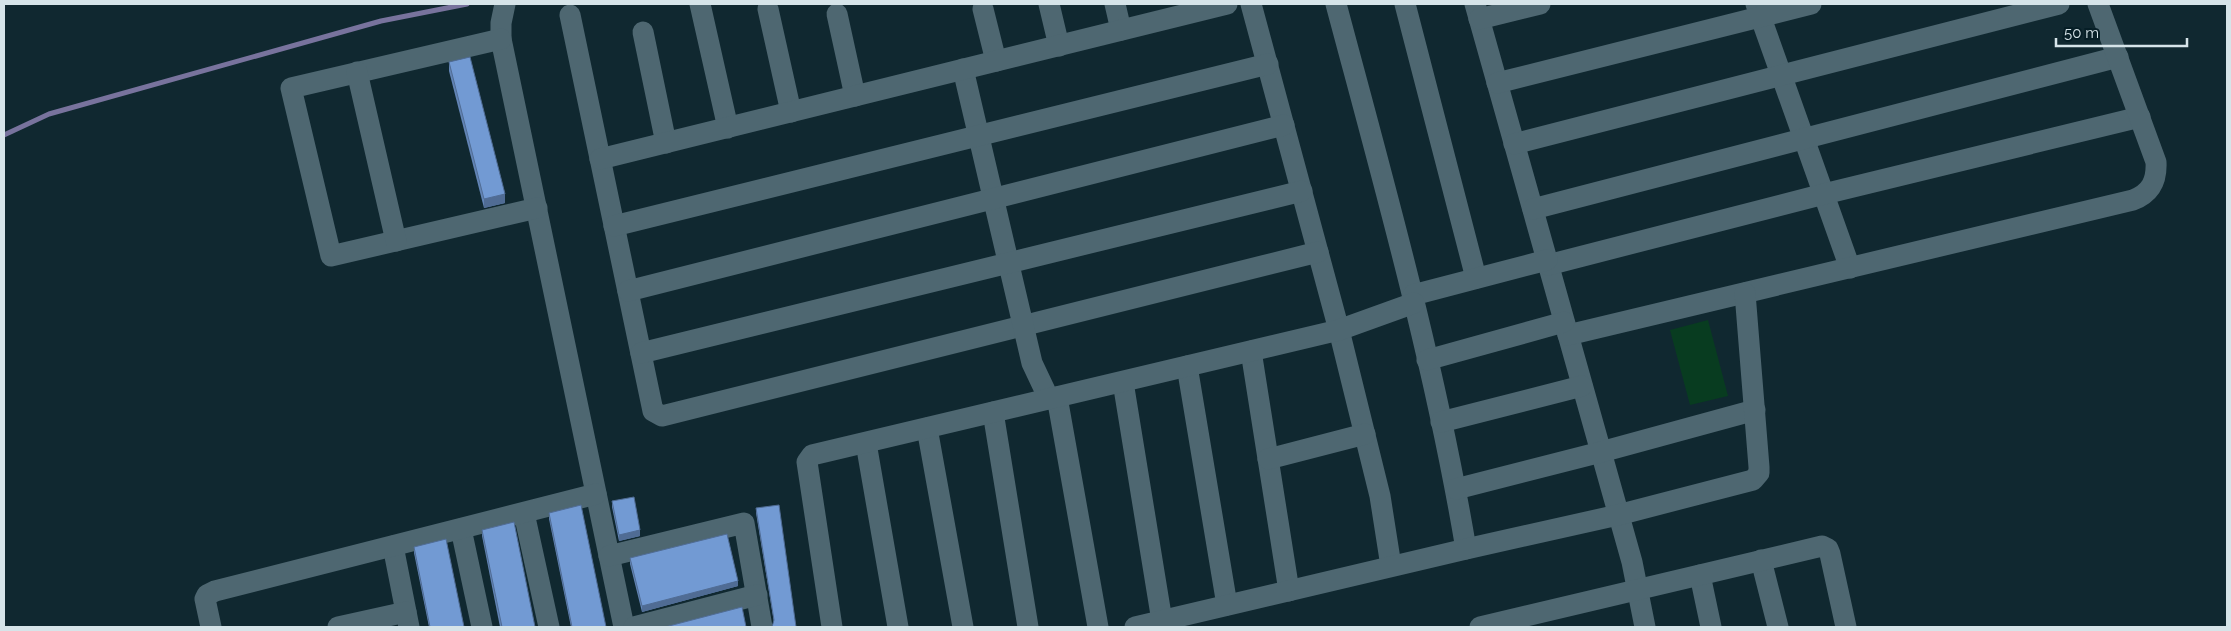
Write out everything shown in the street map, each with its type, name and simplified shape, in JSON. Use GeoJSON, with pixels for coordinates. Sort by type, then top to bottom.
{"type":"FeatureCollection","features":[{"type":"Feature","properties":{"kind":"street"},"geometry":{"type":"LineString","coordinates":[[505,4],[501,23],[501,38],[624,627]]}},
{"type":"Feature","properties":{"kind":"street"},"geometry":{"type":"LineString","coordinates":[[700,4],[728,128]]}},
{"type":"Feature","properties":{"kind":"street"},"geometry":{"type":"LineString","coordinates":[[1049,4],[1059,46]]}},
{"type":"Feature","properties":{"kind":"street"},"geometry":{"type":"LineString","coordinates":[[1115,4],[1121,30]]}},
{"type":"Feature","properties":{"kind":"street"},"geometry":{"type":"LineString","coordinates":[[600,159],[1059,46],[1121,30],[1184,9],[1227,4]]}},
{"type":"Feature","properties":{"kind":"street"},"geometry":{"type":"LineString","coordinates":[[1251,4],[1340,330],[1380,496],[1391,566]]}},
{"type":"Feature","properties":{"kind":"street"},"geometry":{"type":"LineString","coordinates":[[1336,4],[1414,299],[1456,489],[1466,549]]}},
{"type":"Feature","properties":{"kind":"street"},"geometry":{"type":"LineString","coordinates":[[1405,4],[1476,278]]}},
{"type":"Feature","properties":{"kind":"street"},"geometry":{"type":"LineString","coordinates":[[1540,4],[1477,11],[1601,452],[1645,627]]}},
{"type":"Feature","properties":{"kind":"street"},"geometry":{"type":"LineString","coordinates":[[1497,82],[1758,10],[1811,4]]}},
{"type":"Feature","properties":{"kind":"street"},"geometry":{"type":"LineString","coordinates":[[1514,144],[2059,4]]}},
{"type":"Feature","properties":{"kind":"street"},"geometry":{"type":"LineString","coordinates":[[1427,360],[1566,329],[1745,293],[2138,198],[2153,185],[2156,162],[2098,4]]}},
{"type":"Feature","properties":{"kind":"street"},"geometry":{"type":"LineString","coordinates":[[768,9],[791,112]]}},
{"type":"Feature","properties":{"kind":"street"},"geometry":{"type":"LineString","coordinates":[[983,9],[996,61]]}},
{"type":"Feature","properties":{"kind":"street"},"geometry":{"type":"LineString","coordinates":[[1758,10],[1850,268]]}},
{"type":"Feature","properties":{"kind":"street"},"geometry":{"type":"LineString","coordinates":[[836,14],[855,96]]}},
{"type":"Feature","properties":{"kind":"street"},"geometry":{"type":"LineString","coordinates":[[570,15],[653,411],[662,416],[1318,252]]}},
{"type":"Feature","properties":{"kind":"street"},"geometry":{"type":"LineString","coordinates":[[643,32],[666,143]]}},
{"type":"Feature","properties":{"kind":"street"},"geometry":{"type":"LineString","coordinates":[[501,38],[291,88],[331,256],[537,208]]}},
{"type":"Feature","properties":{"kind":"street"},"geometry":{"type":"LineString","coordinates":[[1533,209],[2118,58]]}},
{"type":"Feature","properties":{"kind":"street"},"geometry":{"type":"LineString","coordinates":[[614,226],[1268,64]]}},
{"type":"Feature","properties":{"kind":"street"},"geometry":{"type":"LineString","coordinates":[[964,69],[1032,363],[1053,398],[1098,627]]}},
{"type":"Feature","properties":{"kind":"street"},"geometry":{"type":"LineString","coordinates":[[356,72],[396,241]]}},
{"type":"Feature","properties":{"kind":"street"},"geometry":{"type":"LineString","coordinates":[[832,627],[807,462],[812,456],[1340,330],[1414,299],[1476,278],[2140,118]]}},
{"type":"Feature","properties":{"kind":"street"},"geometry":{"type":"LineString","coordinates":[[628,291],[1284,125]]}},
{"type":"Feature","properties":{"kind":"street"},"geometry":{"type":"LineString","coordinates":[[641,353],[1302,191]]}},
{"type":"Feature","properties":{"kind":"street"},"geometry":{"type":"LineString","coordinates":[[1135,627],[1391,566],[1618,515],[1749,481],[1757,477],[1759,467],[1745,293]]}},
{"type":"Feature","properties":{"kind":"street"},"geometry":{"type":"LineString","coordinates":[[1251,351],[1290,590]]}},
{"type":"Feature","properties":{"kind":"street"},"geometry":{"type":"LineString","coordinates":[[1187,366],[1227,605]]}},
{"type":"Feature","properties":{"kind":"street"},"geometry":{"type":"LineString","coordinates":[[1123,382],[1162,621]]}},
{"type":"Feature","properties":{"kind":"street"},"geometry":{"type":"LineString","coordinates":[[1441,422],[1582,386]]}},
{"type":"Feature","properties":{"kind":"street"},"geometry":{"type":"LineString","coordinates":[[1456,489],[1755,410]]}},
{"type":"Feature","properties":{"kind":"street"},"geometry":{"type":"LineString","coordinates":[[993,412],[1028,627]]}},
{"type":"Feature","properties":{"kind":"street"},"geometry":{"type":"LineString","coordinates":[[927,428],[963,627]]}},
{"type":"Feature","properties":{"kind":"street"},"geometry":{"type":"LineString","coordinates":[[1268,459],[1365,434]]}},
{"type":"Feature","properties":{"kind":"street"},"geometry":{"type":"LineString","coordinates":[[866,443],[898,627]]}},
{"type":"Feature","properties":{"kind":"street"},"geometry":{"type":"LineString","coordinates":[[211,627],[205,599],[207,595],[215,590],[596,494]]}},
{"type":"Feature","properties":{"kind":"street"},"geometry":{"type":"LineString","coordinates":[[524,512],[549,627]]}},
{"type":"Feature","properties":{"kind":"street"},"geometry":{"type":"LineString","coordinates":[[609,556],[744,523],[762,627]]}},
{"type":"Feature","properties":{"kind":"street"},"geometry":{"type":"LineString","coordinates":[[461,528],[482,627]]}},
{"type":"Feature","properties":{"kind":"street"},"geometry":{"type":"LineString","coordinates":[[338,627],[408,620],[393,546]]}},
{"type":"Feature","properties":{"kind":"street"},"geometry":{"type":"LineString","coordinates":[[1480,627],[1822,546],[1826,547],[1830,554],[1846,627]]}},
{"type":"Feature","properties":{"kind":"street"},"geometry":{"type":"LineString","coordinates":[[1762,560],[1778,627]]}},
{"type":"Feature","properties":{"kind":"street"},"geometry":{"type":"LineString","coordinates":[[1700,575],[1711,627]]}},
{"type":"Feature","properties":{"kind":"street"},"geometry":{"type":"LineString","coordinates":[[634,627],[757,595]]}},
{"type":"Feature","properties":{"kind":"green space"},"geometry":{"type":"Polygon","coordinates":[[[1708,320],[1728,396],[1690,405],[1670,330],[1708,320]]]}},
{"type":"Feature","properties":{"kind":"building"},"geometry":{"type":"Polygon","coordinates":[[[470,57],[505,194],[484,199],[449,62],[470,57]]]}},
{"type":"Feature","properties":{"kind":"building"},"geometry":{"type":"Polygon","coordinates":[[[634,497],[640,530],[619,535],[612,501],[634,497]]]}},
{"type":"Feature","properties":{"kind":"building"},"geometry":{"type":"Polygon","coordinates":[[[581,505],[606,627],[572,627],[549,513],[581,505]]]}},
{"type":"Feature","properties":{"kind":"building"},"geometry":{"type":"Polygon","coordinates":[[[779,505],[796,627],[772,627],[774,620],[756,508],[779,505]]]}},
{"type":"Feature","properties":{"kind":"building"},"geometry":{"type":"Polygon","coordinates":[[[514,522],[535,627],[502,627],[482,530],[514,522]]]}},
{"type":"Feature","properties":{"kind":"building"},"geometry":{"type":"Polygon","coordinates":[[[727,534],[738,581],[642,606],[630,558],[727,534]]]}},
{"type":"Feature","properties":{"kind":"building"},"geometry":{"type":"Polygon","coordinates":[[[446,539],[464,627],[430,627],[414,547],[446,539]]]}},
{"type":"Feature","properties":{"kind":"building"},"geometry":{"type":"Polygon","coordinates":[[[742,607],[746,627],[665,627],[742,607]]]}},
{"type":"Feature","properties":{"kind":"waterway"},"geometry":{"type":"LineString","coordinates":[[4,135],[49,114],[381,21],[467,4]]}}]}
